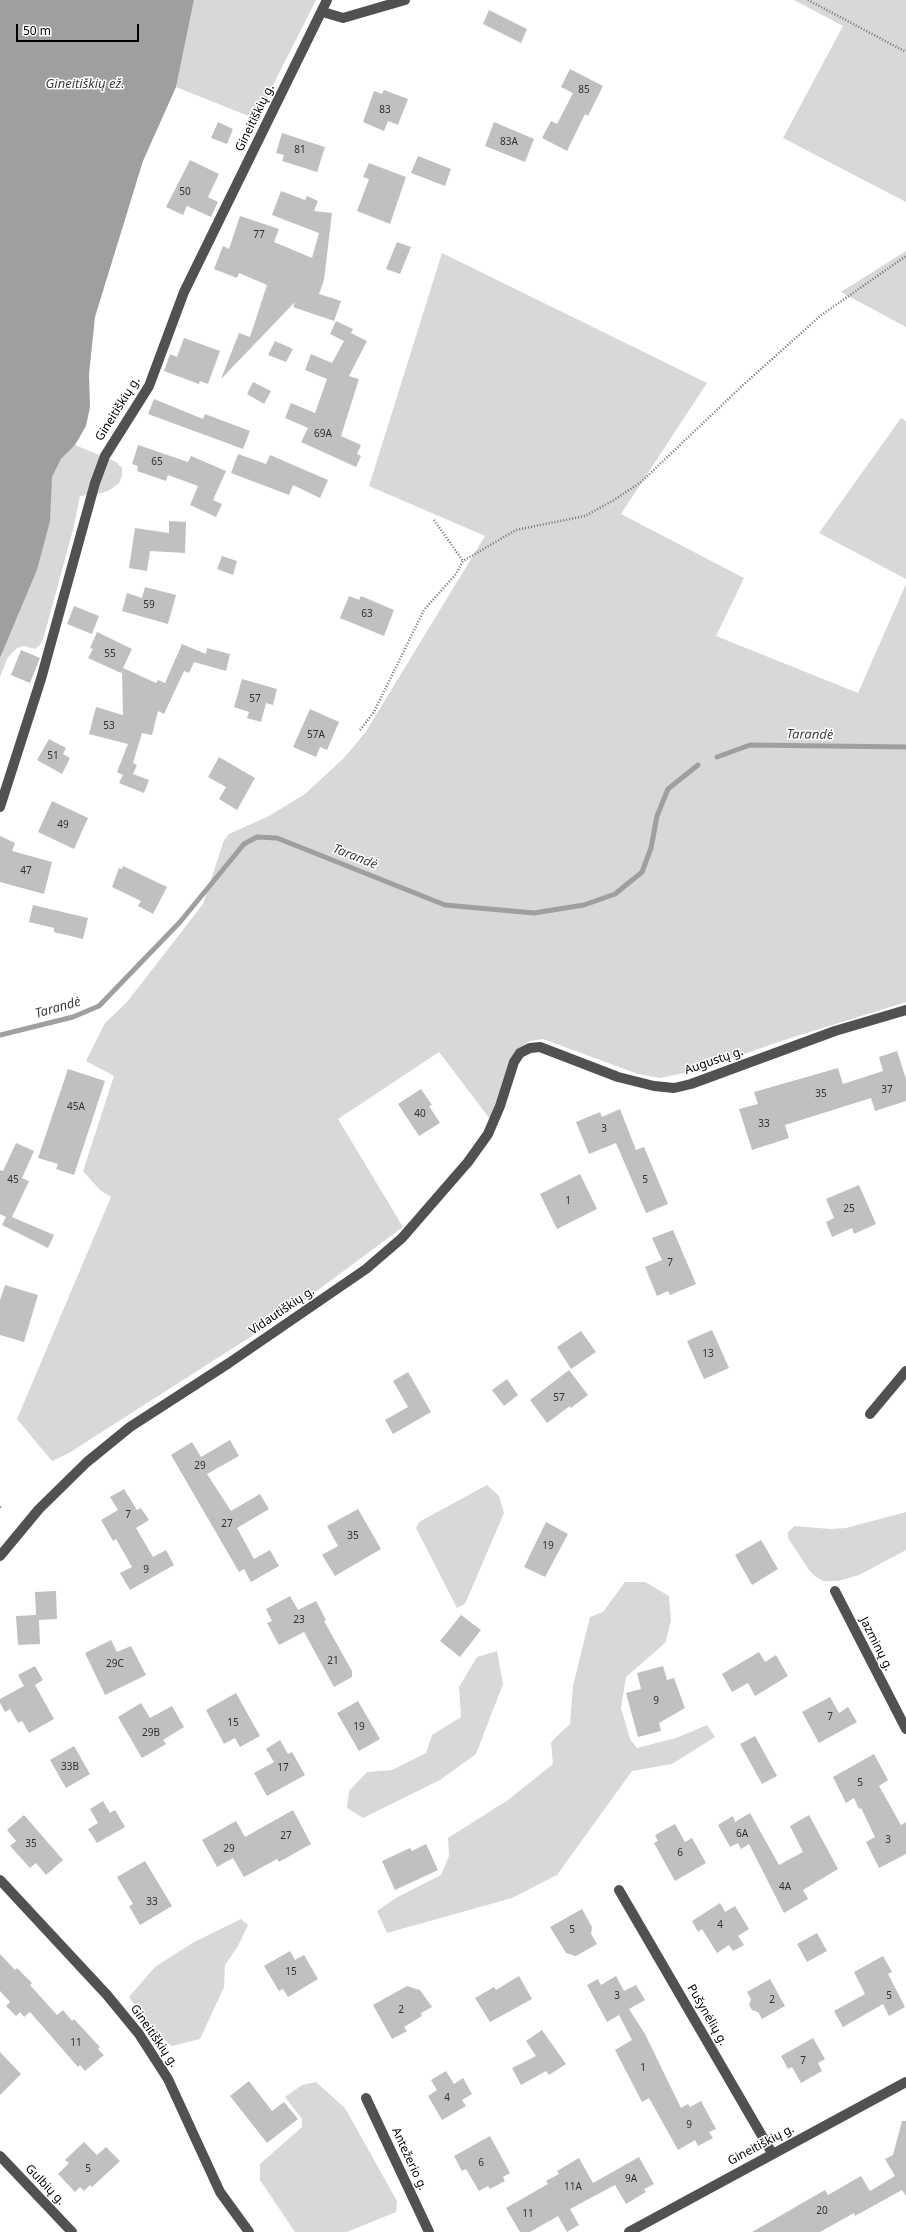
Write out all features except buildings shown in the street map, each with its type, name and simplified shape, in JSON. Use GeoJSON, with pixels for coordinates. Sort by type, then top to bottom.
{"type":"FeatureCollection","features":[{"type":"Feature","properties":{"kind":"street","name":"Gineitiškių g."},"geometry":{"type":"LineString","coordinates":[[0,808],[41,679],[95,483],[105,456],[149,386],[184,292],[274,107],[323,12],[327,0]]}},
{"type":"Feature","properties":{"kind":"street"},"geometry":{"type":"LineString","coordinates":[[323,12],[343,18],[404,0]]}},
{"type":"Feature","properties":{"kind":"street","name":"Augustų g."},"geometry":{"type":"LineString","coordinates":[[530,1048],[540,1047],[556,1051],[618,1077],[654,1086],[674,1088],[691,1084],[835,1031],[906,1010]]}},
{"type":"Feature","properties":{"kind":"street","name":"Vidautiškių g."},"geometry":{"type":"LineString","coordinates":[[0,1556],[38,1509],[87,1462],[130,1427],[230,1363],[366,1269],[402,1238],[468,1162],[488,1134],[500,1106],[514,1062],[520,1054],[530,1048]]}},
{"type":"Feature","properties":{"kind":"street"},"geometry":{"type":"LineString","coordinates":[[870,1414],[906,1371]]}},
{"type":"Feature","properties":{"kind":"street","name":"Jazminų g."},"geometry":{"type":"LineString","coordinates":[[834,1591],[906,1729]]}},
{"type":"Feature","properties":{"kind":"street","name":"Gineitiškių g."},"geometry":{"type":"LineString","coordinates":[[0,1880],[107,1995],[139,2034],[168,2079],[220,2192],[249,2232]]}},
{"type":"Feature","properties":{"kind":"street","name":"Pušynėlių g."},"geometry":{"type":"LineString","coordinates":[[619,1890],[772,2153]]}},
{"type":"Feature","properties":{"kind":"street","name":"Gineitiškių g."},"geometry":{"type":"LineString","coordinates":[[629,2232],[772,2153],[906,2082]]}},
{"type":"Feature","properties":{"kind":"street","name":"Antežerio g."},"geometry":{"type":"LineString","coordinates":[[366,2098],[429,2232]]}},
{"type":"Feature","properties":{"kind":"street","name":"Gulbių g."},"geometry":{"type":"LineString","coordinates":[[0,2156],[72,2232]]}},
{"type":"Feature","properties":{"kind":"path"},"geometry":{"type":"LineString","coordinates":[[808,0],[906,52]]}},
{"type":"Feature","properties":{"kind":"path"},"geometry":{"type":"LineString","coordinates":[[360,730],[374,712],[424,610],[456,574],[463,561],[516,530],[585,516],[641,482],[742,386],[820,316],[906,256]]}},
{"type":"Feature","properties":{"kind":"path"},"geometry":{"type":"LineString","coordinates":[[434,520],[463,561]]}},
{"type":"Feature","properties":{"kind":"shaded area"},"geometry":{"type":"Polygon","coordinates":[[[194,0],[316,0],[256,119],[176,87],[194,0]]]}},
{"type":"Feature","properties":{"kind":"shaded area"},"geometry":{"type":"Polygon","coordinates":[[[794,0],[906,0],[906,202],[783,138],[843,26],[794,0]]]}},
{"type":"Feature","properties":{"kind":"shaded area"},"geometry":{"type":"Polygon","coordinates":[[[906,251],[906,327],[841,292],[906,251]]]}},
{"type":"Feature","properties":{"kind":"shaded area"},"geometry":{"type":"Polygon","coordinates":[[[442,253],[707,383],[621,514],[744,578],[716,636],[858,693],[906,584],[906,1002],[778,1042],[700,1070],[660,1078],[638,1074],[543,1039],[530,1041],[519,1048],[510,1059],[490,1119],[439,1052],[338,1119],[403,1227],[283,1316],[69,1453],[52,1461],[17,1419],[111,1197],[100,1190],[83,1171],[114,1076],[86,1061],[105,1023],[127,1002],[203,904],[224,840],[229,834],[269,816],[305,794],[344,758],[365,733],[485,536],[369,486],[442,253]]]}},
{"type":"Feature","properties":{"kind":"shaded area"},"geometry":{"type":"Polygon","coordinates":[[[901,418],[906,421],[906,579],[819,533],[901,418]]]}},
{"type":"Feature","properties":{"kind":"shaded area"},"geometry":{"type":"Polygon","coordinates":[[[75,445],[116,462],[122,468],[122,476],[119,483],[108,491],[80,496],[74,526],[43,640],[35,649],[24,646],[17,648],[8,657],[0,677],[0,658],[37,570],[52,477],[61,459],[75,445]]]}},
{"type":"Feature","properties":{"kind":"shaded area"},"geometry":{"type":"Polygon","coordinates":[[[487,1485],[499,1496],[504,1513],[465,1604],[457,1608],[416,1528],[419,1522],[487,1485]]]}},
{"type":"Feature","properties":{"kind":"shaded area"},"geometry":{"type":"Polygon","coordinates":[[[906,1512],[906,1550],[859,1575],[838,1581],[823,1581],[815,1576],[809,1570],[788,1538],[788,1532],[794,1526],[831,1529],[846,1528],[906,1512]]]}},
{"type":"Feature","properties":{"kind":"shaded area"},"geometry":{"type":"Polygon","coordinates":[[[625,1582],[645,1582],[669,1596],[671,1621],[665,1643],[626,1677],[621,1708],[630,1739],[637,1748],[676,1738],[707,1725],[715,1737],[672,1764],[632,1771],[557,1875],[512,1898],[387,1933],[377,1911],[396,1898],[441,1875],[449,1856],[448,1838],[508,1800],[553,1764],[551,1742],[570,1724],[573,1686],[590,1617],[603,1612],[625,1582]]]}},
{"type":"Feature","properties":{"kind":"shaded area"},"geometry":{"type":"Polygon","coordinates":[[[497,1651],[503,1684],[476,1754],[440,1780],[363,1818],[347,1808],[349,1791],[367,1772],[392,1770],[426,1753],[432,1735],[461,1717],[459,1687],[477,1657],[497,1651]]]}},
{"type":"Feature","properties":{"kind":"shaded area"},"geometry":{"type":"Polygon","coordinates":[[[241,1919],[248,1925],[238,1946],[225,1965],[224,1987],[200,2039],[172,2046],[149,2028],[129,1997],[155,1967],[194,1942],[241,1919]]]}},
{"type":"Feature","properties":{"kind":"shaded area"},"geometry":{"type":"Polygon","coordinates":[[[316,2082],[345,2108],[397,2201],[396,2212],[347,2232],[295,2232],[260,2180],[260,2164],[302,2127],[302,2119],[285,2097],[302,2085],[316,2082]]]}},
{"type":"Feature","properties":{"kind":"water","name":"Gineitiškių ež."},"geometry":{"type":"Polygon","coordinates":[[[0,0],[194,0],[176,87],[143,161],[95,317],[89,374],[90,407],[86,426],[75,445],[61,459],[52,477],[50,521],[37,570],[0,658],[0,0]]]}},
{"type":"Feature","properties":{"kind":"waterway","name":"Tarandė"},"geometry":{"type":"LineString","coordinates":[[717,757],[750,745],[906,747]]}},
{"type":"Feature","properties":{"kind":"waterway","name":"Tarandė"},"geometry":{"type":"LineString","coordinates":[[0,1035],[73,1017],[99,1006],[180,922],[244,844],[257,837],[277,838],[445,905],[534,913],[584,905],[615,894],[642,872],[651,848],[657,816],[668,789],[698,765]]}}]}
